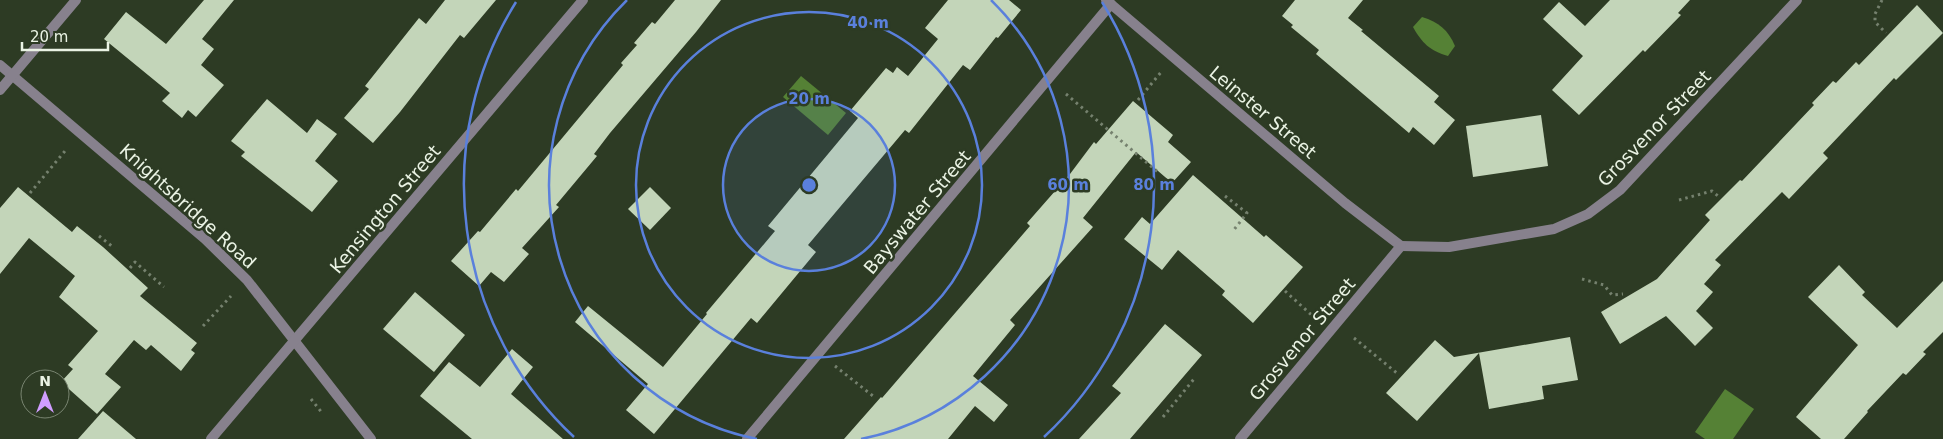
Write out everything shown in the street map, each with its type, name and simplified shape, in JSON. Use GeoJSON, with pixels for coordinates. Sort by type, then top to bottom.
{"type":"FeatureCollection","features":[{"type":"Feature","properties":{"kind":"street"},"geometry":{"type":"LineString","coordinates":[[0,90],[76,0]]}},
{"type":"Feature","properties":{"kind":"street","name":"Kensington Street"},"geometry":{"type":"LineString","coordinates":[[211,439],[583,0]]}},
{"type":"Feature","properties":{"kind":"street","name":"Grosvenor Street"},"geometry":{"type":"LineString","coordinates":[[1240,439],[1401,246],[1449,247],[1489,242],[1554,229],[1588,214],[1620,190],[1797,0]]}},
{"type":"Feature","properties":{"kind":"street","name":"Leinster Street"},"geometry":{"type":"LineString","coordinates":[[1108,2],[1345,203],[1401,246]]}},
{"type":"Feature","properties":{"kind":"street","name":"Bayswater Street"},"geometry":{"type":"LineString","coordinates":[[748,439],[1108,2]]}},
{"type":"Feature","properties":{"kind":"street","name":"Knightsbridge Road"},"geometry":{"type":"LineString","coordinates":[[0,65],[205,239],[247,280],[371,439]]}},
{"type":"Feature","properties":{"kind":"path"},"geometry":{"type":"LineString","coordinates":[[1882,0],[1875,14],[1875,22],[1886,32]]}},
{"type":"Feature","properties":{"kind":"path"},"geometry":{"type":"LineString","coordinates":[[1138,100],[1173,58]]}},
{"type":"Feature","properties":{"kind":"path"},"geometry":{"type":"LineString","coordinates":[[1066,94],[1158,173]]}},
{"type":"Feature","properties":{"kind":"path"},"geometry":{"type":"LineString","coordinates":[[30,193],[65,152]]}},
{"type":"Feature","properties":{"kind":"path"},"geometry":{"type":"LineString","coordinates":[[1679,200],[1712,191],[1718,196]]}},
{"type":"Feature","properties":{"kind":"path"},"geometry":{"type":"LineString","coordinates":[[1225,196],[1247,213],[1233,231]]}},
{"type":"Feature","properties":{"kind":"path"},"geometry":{"type":"LineString","coordinates":[[99,236],[113,247]]}},
{"type":"Feature","properties":{"kind":"path"},"geometry":{"type":"LineString","coordinates":[[130,268],[135,262],[164,287]]}},
{"type":"Feature","properties":{"kind":"path"},"geometry":{"type":"LineString","coordinates":[[1582,279],[1604,285],[1612,295],[1623,294]]}},
{"type":"Feature","properties":{"kind":"path"},"geometry":{"type":"LineString","coordinates":[[1285,291],[1316,320]]}},
{"type":"Feature","properties":{"kind":"path"},"geometry":{"type":"LineString","coordinates":[[203,326],[231,296]]}},
{"type":"Feature","properties":{"kind":"path"},"geometry":{"type":"LineString","coordinates":[[1354,338],[1398,374]]}},
{"type":"Feature","properties":{"kind":"path"},"geometry":{"type":"LineString","coordinates":[[835,366],[873,396]]}},
{"type":"Feature","properties":{"kind":"path"},"geometry":{"type":"LineString","coordinates":[[1163,417],[1194,379]]}},
{"type":"Feature","properties":{"kind":"path"},"geometry":{"type":"LineString","coordinates":[[312,399],[323,414]]}},
{"type":"Feature","properties":{"kind":"shaded area"},"geometry":{"type":"Polygon","coordinates":[[[1422,17],[1438,24],[1449,35],[1455,46],[1448,56],[1431,49],[1416,33],[1413,27],[1422,17]]]}},
{"type":"Feature","properties":{"kind":"shaded area"},"geometry":{"type":"Polygon","coordinates":[[[801,76],[846,113],[828,135],[783,97],[801,76]]]}},
{"type":"Feature","properties":{"kind":"shaded area"},"geometry":{"type":"Polygon","coordinates":[[[1725,389],[1754,409],[1733,439],[1705,439],[1695,432],[1725,389]]]}},
{"type":"Feature","properties":{"kind":"building"},"geometry":{"type":"Polygon","coordinates":[[[204,0],[234,0],[202,39],[214,49],[201,65],[224,85],[196,117],[188,110],[182,118],[162,101],[170,93],[104,39],[126,12],[166,44],[204,0]]]}},
{"type":"Feature","properties":{"kind":"building"},"geometry":{"type":"Polygon","coordinates":[[[445,0],[496,0],[464,38],[460,35],[400,112],[373,143],[344,118],[369,89],[365,86],[419,18],[426,24],[445,0]]]}},
{"type":"Feature","properties":{"kind":"building"},"geometry":{"type":"Polygon","coordinates":[[[675,0],[721,0],[610,133],[594,154],[597,156],[556,205],[559,207],[522,248],[529,254],[504,282],[491,272],[479,286],[451,261],[478,231],[480,232],[516,189],[518,191],[623,65],[621,63],[637,45],[634,43],[652,22],[655,24],[675,0]]]}},
{"type":"Feature","properties":{"kind":"building"},"geometry":{"type":"Polygon","coordinates":[[[948,0],[1009,0],[1021,10],[998,38],[996,37],[970,70],[963,65],[909,133],[905,130],[808,245],[816,252],[757,323],[751,318],[654,434],[626,410],[648,384],[575,322],[588,306],[663,367],[775,231],[768,226],[858,118],[850,111],[886,68],[893,73],[897,67],[908,76],[938,39],[925,28],[948,0]]]}},
{"type":"Feature","properties":{"kind":"building"},"geometry":{"type":"Polygon","coordinates":[[[1295,0],[1363,0],[1348,18],[1439,96],[1434,102],[1455,120],[1434,145],[1413,127],[1409,133],[1316,54],[1319,50],[1291,27],[1293,25],[1282,16],[1295,0]]]}},
{"type":"Feature","properties":{"kind":"building"},"geometry":{"type":"Polygon","coordinates":[[[1610,0],[1690,0],[1678,13],[1681,15],[1645,52],[1643,50],[1579,115],[1552,90],[1583,56],[1543,19],[1559,2],[1585,26],[1610,0]]]}},
{"type":"Feature","properties":{"kind":"building"},"geometry":{"type":"Polygon","coordinates":[[[1917,5],[1943,33],[1896,80],[1894,78],[1823,153],[1828,158],[1789,199],[1782,192],[1715,260],[1721,265],[1704,284],[1713,292],[1696,311],[1713,328],[1695,346],[1666,316],[1620,344],[1601,312],[1657,279],[1710,220],[1705,215],[1740,180],[1742,181],[1814,105],[1812,103],[1833,81],[1836,83],[1856,62],[1859,65],[1917,5]]]}},
{"type":"Feature","properties":{"kind":"building"},"geometry":{"type":"Polygon","coordinates":[[[267,99],[307,133],[317,119],[337,134],[315,161],[338,181],[312,212],[241,156],[245,152],[231,141],[267,99]]]}},
{"type":"Feature","properties":{"kind":"building"},"geometry":{"type":"Polygon","coordinates":[[[1133,101],[1173,135],[1168,142],[1191,162],[1172,183],[1136,152],[1083,218],[1093,227],[1010,320],[1015,325],[973,376],[1008,405],[994,422],[975,406],[948,439],[844,439],[882,398],[1030,226],[1027,223],[1070,174],[1094,142],[1096,144],[1133,101]]]}},
{"type":"Feature","properties":{"kind":"building"},"geometry":{"type":"Polygon","coordinates":[[[1541,115],[1548,166],[1473,177],[1466,126],[1541,115]]]}},
{"type":"Feature","properties":{"kind":"building"},"geometry":{"type":"Polygon","coordinates":[[[1193,175],[1264,237],[1266,235],[1303,267],[1253,323],[1222,295],[1225,291],[1178,250],[1162,270],[1124,239],[1142,217],[1150,224],[1193,175]]]}},
{"type":"Feature","properties":{"kind":"building"},"geometry":{"type":"Polygon","coordinates":[[[18,187],[72,232],[77,226],[103,247],[148,288],[140,296],[197,343],[191,350],[195,353],[181,371],[151,345],[146,350],[134,340],[105,374],[121,387],[97,414],[70,390],[70,372],[73,369],[68,365],[98,331],[59,297],[75,276],[29,238],[0,274],[0,208],[18,187]]]}},
{"type":"Feature","properties":{"kind":"building"},"geometry":{"type":"Polygon","coordinates":[[[650,187],[671,208],[650,230],[628,209],[650,187]]]}},
{"type":"Feature","properties":{"kind":"building"},"geometry":{"type":"Polygon","coordinates":[[[1839,265],[1865,292],[1862,295],[1897,328],[1943,281],[1943,332],[1923,352],[1926,354],[1906,375],[1903,373],[1867,411],[1844,439],[1821,439],[1796,417],[1858,345],[1808,297],[1839,265]]]}},
{"type":"Feature","properties":{"kind":"building"},"geometry":{"type":"Polygon","coordinates":[[[415,292],[465,335],[434,372],[383,329],[415,292]]]}},
{"type":"Feature","properties":{"kind":"building"},"geometry":{"type":"Polygon","coordinates":[[[1165,324],[1202,355],[1130,439],[1079,439],[1121,393],[1112,386],[1165,324]]]}},
{"type":"Feature","properties":{"kind":"building"},"geometry":{"type":"Polygon","coordinates":[[[1570,337],[1578,380],[1542,386],[1544,399],[1489,409],[1479,353],[1417,421],[1386,393],[1435,340],[1454,357],[1570,337]]]}},
{"type":"Feature","properties":{"kind":"building"},"geometry":{"type":"Polygon","coordinates":[[[512,349],[533,367],[511,394],[563,439],[472,439],[420,396],[449,362],[480,387],[512,349]]]}},
{"type":"Feature","properties":{"kind":"building"},"geometry":{"type":"Polygon","coordinates":[[[103,411],[136,439],[78,439],[103,411]]]}}]}
